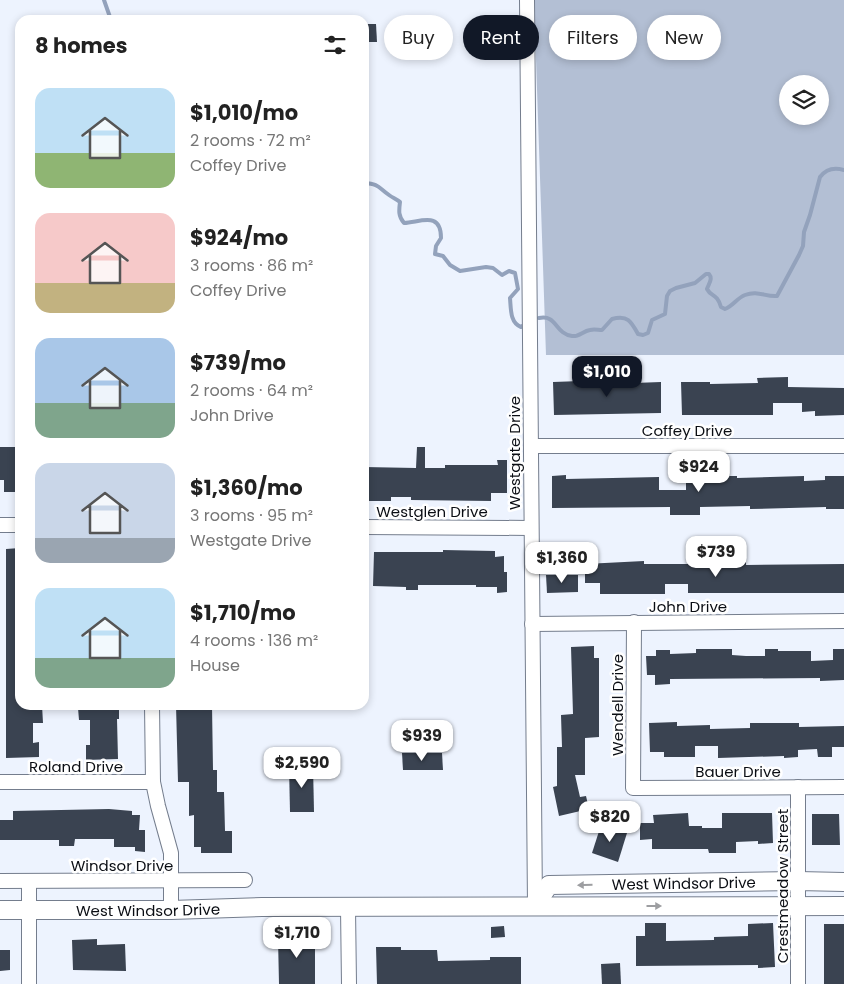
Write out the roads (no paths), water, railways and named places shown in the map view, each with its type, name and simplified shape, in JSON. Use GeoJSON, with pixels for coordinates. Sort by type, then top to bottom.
{"type":"FeatureCollection","features":[{"type":"Feature","properties":{"kind":"street","name":"Westgate Drive"},"geometry":{"type":"LineString","coordinates":[[526,0],[535,906]]}},
{"type":"Feature","properties":{"kind":"street","name":"Coffey Drive"},"geometry":{"type":"LineString","coordinates":[[531,446],[844,446]]}},
{"type":"Feature","properties":{"kind":"street"},"geometry":{"type":"LineString","coordinates":[[0,525],[15,525]]}},
{"type":"Feature","properties":{"kind":"street","name":"Westglen Drive"},"geometry":{"type":"LineString","coordinates":[[369,527],[530,528]]}},
{"type":"Feature","properties":{"kind":"street","name":"John Drive"},"geometry":{"type":"LineString","coordinates":[[532,624],[844,621]]}},
{"type":"Feature","properties":{"kind":"street","name":"Wendell Drive"},"geometry":{"type":"LineString","coordinates":[[633,788],[634,622]]}},
{"type":"Feature","properties":{"kind":"street"},"geometry":{"type":"LineString","coordinates":[[152,710],[153,782],[171,853],[171,910]]}},
{"type":"Feature","properties":{"kind":"street","name":"Roland Drive"},"geometry":{"type":"LineString","coordinates":[[0,782],[153,782]]}},
{"type":"Feature","properties":{"kind":"street","name":"Crestmeadow Street"},"geometry":{"type":"LineString","coordinates":[[798,787],[798,984]]}},
{"type":"Feature","properties":{"kind":"street","name":"Bauer Drive"},"geometry":{"type":"LineString","coordinates":[[633,788],[844,787]]}},
{"type":"Feature","properties":{"kind":"street","name":"Windsor Drive"},"geometry":{"type":"LineString","coordinates":[[0,881],[245,880]]}},
{"type":"Feature","properties":{"kind":"street"},"geometry":{"type":"LineString","coordinates":[[28,881],[29,984]]}},
{"type":"Feature","properties":{"kind":"street","name":"West Windsor Drive"},"geometry":{"type":"LineString","coordinates":[[535,906],[549,885],[844,882]]}},
{"type":"Feature","properties":{"kind":"street","name":"West Windsor Drive"},"geometry":{"type":"LineString","coordinates":[[0,910],[171,910],[262,907],[844,906]]}},
{"type":"Feature","properties":{"kind":"street"},"geometry":{"type":"LineString","coordinates":[[348,908],[349,984]]}},
{"type":"Feature","properties":{"kind":"waterway"},"geometry":{"type":"LineString","coordinates":[[104,0],[109,15]]}},
{"type":"Feature","properties":{"kind":"waterway"},"geometry":{"type":"LineString","coordinates":[[539,318],[553,321],[562,332],[572,336],[590,330],[602,330],[612,319],[622,318],[631,322],[638,334],[643,335],[648,333],[652,320],[665,314],[667,296],[670,291],[695,283],[706,274],[709,274],[711,278],[707,289],[718,299],[721,307],[725,309],[742,296],[758,293],[777,296],[803,246],[804,232],[820,177],[830,169],[844,170]]}},
{"type":"Feature","properties":{"kind":"waterway"},"geometry":{"type":"LineString","coordinates":[[369,184],[378,186],[400,202],[399,210],[404,223],[429,220],[438,224],[441,238],[436,246],[435,254],[443,256],[450,265],[460,271],[486,267],[493,268],[502,275],[509,271],[515,273],[518,289],[510,298],[511,311],[517,325],[521,327],[524,325]]}}]}
